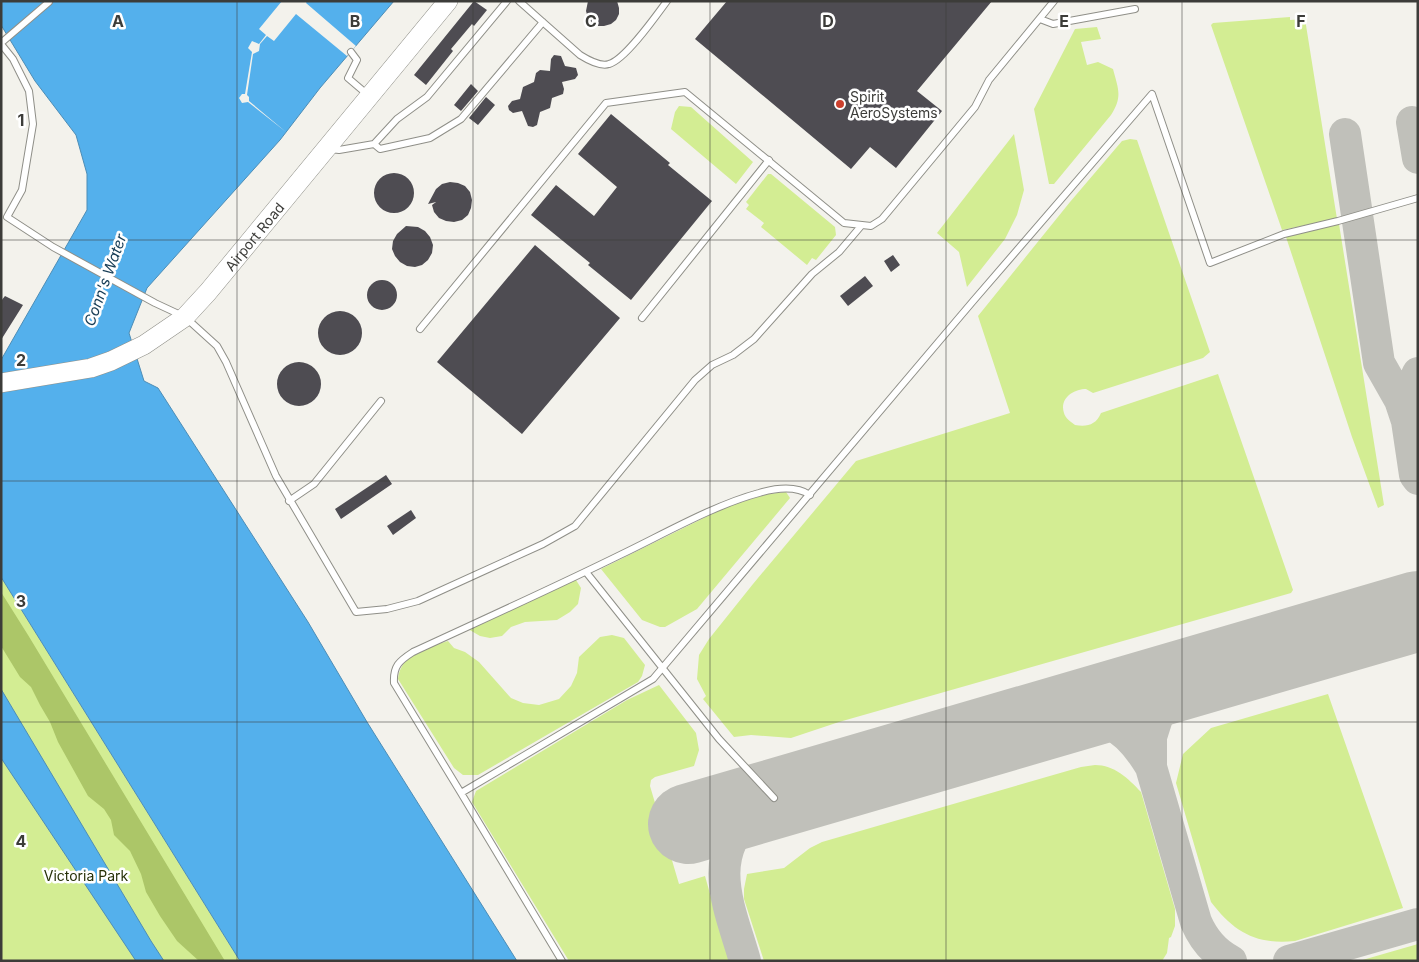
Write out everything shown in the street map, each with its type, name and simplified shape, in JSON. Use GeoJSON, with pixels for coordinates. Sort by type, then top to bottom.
{"type":"FeatureCollection","features":[{"type":"Feature","properties":{"kind":"street","name":"Airport Road"},"geometry":{"type":"LineString","coordinates":[[1,384],[91,368],[130,352],[185,317],[208,292],[448,1]]}},
{"type":"Feature","properties":{"kind":"lane"},"geometry":{"type":"LineString","coordinates":[[326,149],[339,150],[374,144],[398,120],[427,97],[507,1]]}},
{"type":"Feature","properties":{"kind":"lane"},"geometry":{"type":"LineString","coordinates":[[519,1],[580,55],[592,62],[608,65],[620,59],[667,1]]}},
{"type":"Feature","properties":{"kind":"lane"},"geometry":{"type":"LineString","coordinates":[[420,329],[606,103],[685,92],[844,222],[871,226],[882,219],[975,107],[988,80],[1054,1]]}},
{"type":"Feature","properties":{"kind":"lane"},"geometry":{"type":"LineString","coordinates":[[48,2],[1,44],[13,59],[29,91],[33,124],[22,190],[7,217],[53,247],[154,303],[185,317],[217,346],[289,501],[356,612],[387,609],[418,601],[543,544],[575,526],[695,380],[712,365],[733,355],[754,339],[812,274],[839,252],[861,226]]}},
{"type":"Feature","properties":{"kind":"lane"},"geometry":{"type":"LineString","coordinates":[[1040,19],[1053,24],[1135,9]]}},
{"type":"Feature","properties":{"kind":"lane"},"geometry":{"type":"LineString","coordinates":[[374,144],[380,149],[430,138],[461,119],[543,22]]}},
{"type":"Feature","properties":{"kind":"lane"},"geometry":{"type":"LineString","coordinates":[[351,52],[357,60],[348,78],[369,96]]}},
{"type":"Feature","properties":{"kind":"lane"},"geometry":{"type":"LineString","coordinates":[[461,793],[653,679],[979,294],[1152,94],[1210,263],[1284,234],[1418,198]]}},
{"type":"Feature","properties":{"kind":"lane"},"geometry":{"type":"LineString","coordinates":[[642,318],[769,160]]}},
{"type":"Feature","properties":{"kind":"lane"},"geometry":{"type":"LineString","coordinates":[[289,501],[314,484],[381,400]]}},
{"type":"Feature","properties":{"kind":"lane"},"geometry":{"type":"LineString","coordinates":[[562,961],[394,683],[394,672],[401,660],[413,652],[586,572],[718,508],[758,493],[778,489],[797,488],[810,495]]}},
{"type":"Feature","properties":{"kind":"lane"},"geometry":{"type":"LineString","coordinates":[[586,572],[719,739],[774,798]]}},
{"type":"Feature","properties":{"kind":"green space"},"geometry":{"type":"Polygon","coordinates":[[[1290,17],[1290,20],[1305,19],[1337,219],[1282,230],[1211,25],[1213,23],[1290,17]]]}},
{"type":"Feature","properties":{"kind":"green space"},"geometry":{"type":"Polygon","coordinates":[[[1097,27],[1101,39],[1081,42],[1087,65],[1098,62],[1113,69],[1118,92],[1117,103],[1111,115],[1054,184],[1049,184],[1034,109],[1075,29],[1097,27]]]}},
{"type":"Feature","properties":{"kind":"green space"},"geometry":{"type":"Polygon","coordinates":[[[679,106],[691,107],[753,162],[736,184],[671,129],[675,112],[679,106]]]}},
{"type":"Feature","properties":{"kind":"green space"},"geometry":{"type":"Polygon","coordinates":[[[1014,134],[1024,190],[1017,215],[1005,239],[967,287],[959,252],[937,233],[1014,134]]]}},
{"type":"Feature","properties":{"kind":"green space"},"geometry":{"type":"Polygon","coordinates":[[[1137,140],[1210,352],[1203,358],[1093,393],[1086,389],[1081,389],[1069,395],[1066,399],[1063,408],[1065,415],[1075,425],[1087,425],[1094,423],[1101,413],[1218,374],[1293,590],[1291,593],[839,722],[791,738],[751,735],[734,737],[703,699],[706,696],[697,679],[699,655],[709,639],[856,461],[1010,413],[978,316],[1122,141],[1137,140]]]}},
{"type":"Feature","properties":{"kind":"green space"},"geometry":{"type":"Polygon","coordinates":[[[768,174],[771,174],[835,227],[836,235],[816,260],[812,258],[807,265],[761,227],[764,223],[746,209],[749,205],[746,202],[768,174]]]}},
{"type":"Feature","properties":{"kind":"green space"},"geometry":{"type":"Polygon","coordinates":[[[1339,224],[1384,505],[1378,508],[1352,437],[1286,237],[1339,224]]]}},
{"type":"Feature","properties":{"kind":"green space"},"geometry":{"type":"Polygon","coordinates":[[[786,492],[790,498],[697,609],[665,627],[642,620],[601,569],[728,506],[768,494],[786,492]]]}},
{"type":"Feature","properties":{"kind":"green space","name":"Victoria Park"},"geometry":{"type":"Polygon","coordinates":[[[1,577],[240,961],[1,961],[1,577]]]}},
{"type":"Feature","properties":{"kind":"green space"},"geometry":{"type":"Polygon","coordinates":[[[576,580],[581,588],[578,604],[570,612],[557,620],[525,622],[511,627],[502,636],[490,638],[480,636],[468,629],[576,580]]]}},
{"type":"Feature","properties":{"kind":"green space"},"geometry":{"type":"Polygon","coordinates":[[[1,592],[225,961],[199,961],[177,941],[160,916],[146,892],[141,874],[130,851],[114,835],[111,820],[104,809],[88,796],[58,742],[50,722],[31,687],[20,677],[1,646],[1,592]]]}},
{"type":"Feature","properties":{"kind":"green space"},"geometry":{"type":"Polygon","coordinates":[[[612,635],[624,638],[645,665],[638,682],[478,775],[463,775],[454,768],[398,679],[400,670],[410,657],[424,649],[448,641],[454,648],[465,652],[479,662],[511,698],[523,703],[539,705],[559,699],[571,686],[577,673],[579,657],[600,637],[612,635]]]}},
{"type":"Feature","properties":{"kind":"green space"},"geometry":{"type":"Polygon","coordinates":[[[659,685],[696,733],[699,750],[694,766],[655,777],[651,780],[650,786],[679,884],[705,876],[729,961],[569,961],[472,802],[476,791],[627,700],[659,685]]]}},
{"type":"Feature","properties":{"kind":"green space"},"geometry":{"type":"Polygon","coordinates":[[[1328,694],[1403,908],[1295,941],[1281,942],[1257,938],[1237,929],[1211,902],[1176,783],[1183,754],[1211,728],[1328,694]]]}},
{"type":"Feature","properties":{"kind":"green space"},"geometry":{"type":"Polygon","coordinates":[[[1095,765],[1108,767],[1126,777],[1141,792],[1175,909],[1175,926],[1169,938],[1167,953],[1162,961],[764,961],[744,899],[747,874],[784,868],[810,848],[822,842],[1081,767],[1095,765]]]}},
{"type":"Feature","properties":{"kind":"green space"},"geometry":{"type":"Polygon","coordinates":[[[1418,944],[1418,961],[1359,961],[1418,944]]]}},
{"type":"Feature","properties":{"kind":"water","name":"Conn's Water"},"geometry":{"type":"Polygon","coordinates":[[[1,1],[394,1],[320,88],[280,140],[147,288],[129,333],[144,381],[158,388],[308,622],[367,722],[517,961],[240,961],[1,577],[1,360],[87,210],[87,174],[76,135],[35,81],[1,25],[1,1]]]}},
{"type":"Feature","properties":{"kind":"water"},"geometry":{"type":"Polygon","coordinates":[[[1,689],[164,961],[136,961],[1,758],[1,689]]]}},
{"type":"Feature","properties":{"kind":"pier"},"geometry":{"type":"Polygon","coordinates":[[[282,1],[307,1],[306,3],[356,46],[347,56],[296,14],[274,41],[267,36],[260,44],[259,51],[253,54],[247,95],[249,101],[286,132],[248,102],[242,103],[239,98],[242,94],[245,94],[252,52],[248,48],[252,41],[259,44],[266,35],[259,29],[282,1]]]}},
{"type":"Feature","properties":{"kind":"building"},"geometry":{"type":"Polygon","coordinates":[[[474,1],[487,10],[474,26],[472,24],[451,49],[453,51],[426,85],[414,75],[474,1]]]}},
{"type":"Feature","properties":{"kind":"building"},"geometry":{"type":"Polygon","coordinates":[[[588,1],[617,1],[619,14],[616,20],[604,26],[592,23],[586,11],[588,1]]]}},
{"type":"Feature","properties":{"kind":"building","name":"Spirit AeroSystems"},"geometry":{"type":"Polygon","coordinates":[[[727,1],[992,1],[917,91],[942,111],[896,168],[870,147],[851,169],[695,39],[727,1]]]}},
{"type":"Feature","properties":{"kind":"building"},"geometry":{"type":"Polygon","coordinates":[[[554,55],[561,56],[565,66],[576,68],[578,75],[575,79],[562,82],[563,94],[552,98],[550,108],[540,112],[537,125],[533,127],[528,126],[522,111],[513,113],[509,110],[508,106],[512,101],[520,99],[523,87],[534,82],[536,73],[540,70],[550,71],[551,59],[554,55]]]}},
{"type":"Feature","properties":{"kind":"building"},"geometry":{"type":"Polygon","coordinates":[[[471,84],[478,91],[461,111],[454,105],[471,84]]]}},
{"type":"Feature","properties":{"kind":"building"},"geometry":{"type":"Polygon","coordinates":[[[486,97],[495,105],[478,125],[469,118],[486,97]]]}},
{"type":"Feature","properties":{"kind":"building"},"geometry":{"type":"Polygon","coordinates":[[[611,114],[712,201],[631,300],[588,265],[590,263],[531,215],[556,185],[594,216],[617,187],[578,154],[611,114]]]}},
{"type":"Feature","properties":{"kind":"building"},"geometry":{"type":"Polygon","coordinates":[[[398,173],[405,176],[411,182],[414,193],[413,201],[405,210],[398,213],[390,213],[383,210],[375,201],[374,189],[377,182],[386,174],[398,173]]]}},
{"type":"Feature","properties":{"kind":"building"},"geometry":{"type":"Polygon","coordinates":[[[450,182],[465,186],[470,192],[472,200],[468,215],[462,220],[454,222],[439,218],[434,212],[432,205],[436,202],[428,204],[436,189],[442,184],[450,182]]]}},
{"type":"Feature","properties":{"kind":"building"},"geometry":{"type":"Polygon","coordinates":[[[406,226],[418,227],[430,237],[433,245],[432,253],[422,265],[415,267],[407,266],[400,262],[392,249],[393,241],[397,234],[406,226]]]}},
{"type":"Feature","properties":{"kind":"building"},"geometry":{"type":"Polygon","coordinates":[[[535,245],[620,318],[522,434],[437,362],[535,245]]]}},
{"type":"Feature","properties":{"kind":"building"},"geometry":{"type":"Polygon","coordinates":[[[893,255],[900,265],[891,272],[884,261],[893,255]]]}},
{"type":"Feature","properties":{"kind":"building"},"geometry":{"type":"Polygon","coordinates":[[[865,276],[873,286],[848,306],[840,296],[865,276]]]}},
{"type":"Feature","properties":{"kind":"building"},"geometry":{"type":"Polygon","coordinates":[[[382,280],[388,281],[396,289],[396,301],[388,309],[382,310],[376,309],[368,301],[367,295],[368,289],[376,281],[382,280]]]}},
{"type":"Feature","properties":{"kind":"building"},"geometry":{"type":"Polygon","coordinates":[[[5,296],[23,305],[1,340],[1,301],[5,296]]]}},
{"type":"Feature","properties":{"kind":"building"},"geometry":{"type":"Polygon","coordinates":[[[336,311],[344,311],[356,317],[362,333],[356,349],[344,355],[336,355],[324,349],[318,337],[318,329],[324,317],[336,311]]]}},
{"type":"Feature","properties":{"kind":"building"},"geometry":{"type":"Polygon","coordinates":[[[295,362],[303,362],[315,368],[321,384],[315,400],[303,406],[295,406],[283,400],[277,388],[277,380],[283,368],[295,362]]]}},
{"type":"Feature","properties":{"kind":"building"},"geometry":{"type":"Polygon","coordinates":[[[386,475],[392,484],[341,519],[335,509],[386,475]]]}},
{"type":"Feature","properties":{"kind":"building"},"geometry":{"type":"Polygon","coordinates":[[[411,510],[416,518],[393,535],[387,526],[411,510]]]}},
{"type":"Feature","properties":{"kind":"taxiway"},"geometry":{"type":"LineString","coordinates":[[1412,122],[1418,158]]}},
{"type":"Feature","properties":{"kind":"taxiway"},"geometry":{"type":"LineString","coordinates":[[1345,134],[1379,363],[1400,400],[1407,421],[1410,390],[1418,373]]}},
{"type":"Feature","properties":{"kind":"taxiway"},"geometry":{"type":"LineString","coordinates":[[1407,421],[1415,475],[1418,479]]}},
{"type":"Feature","properties":{"kind":"taxiway"},"geometry":{"type":"LineString","coordinates":[[1047,720],[1081,718],[1096,719],[1108,723],[1131,739],[1151,767],[1151,737],[1158,715],[1187,683],[1208,673]]}},
{"type":"Feature","properties":{"kind":"taxiway"},"geometry":{"type":"LineString","coordinates":[[1151,767],[1196,922],[1210,944],[1231,961]]}},
{"type":"Feature","properties":{"kind":"taxiway"},"geometry":{"type":"LineString","coordinates":[[745,961],[728,903],[725,866],[729,848],[737,830],[754,811],[774,798]]}},
{"type":"Feature","properties":{"kind":"taxiway"},"geometry":{"type":"LineString","coordinates":[[1289,961],[1418,924]]}},
{"type":"Feature","properties":{"kind":"runway"},"geometry":{"type":"LineString","coordinates":[[688,824],[1418,611]]}},
{"type":"Feature","properties":{"kind":"place","name":"Spirit AeroSystems"},"geometry":{"type":"Point","coordinates":[840,104]}}]}
